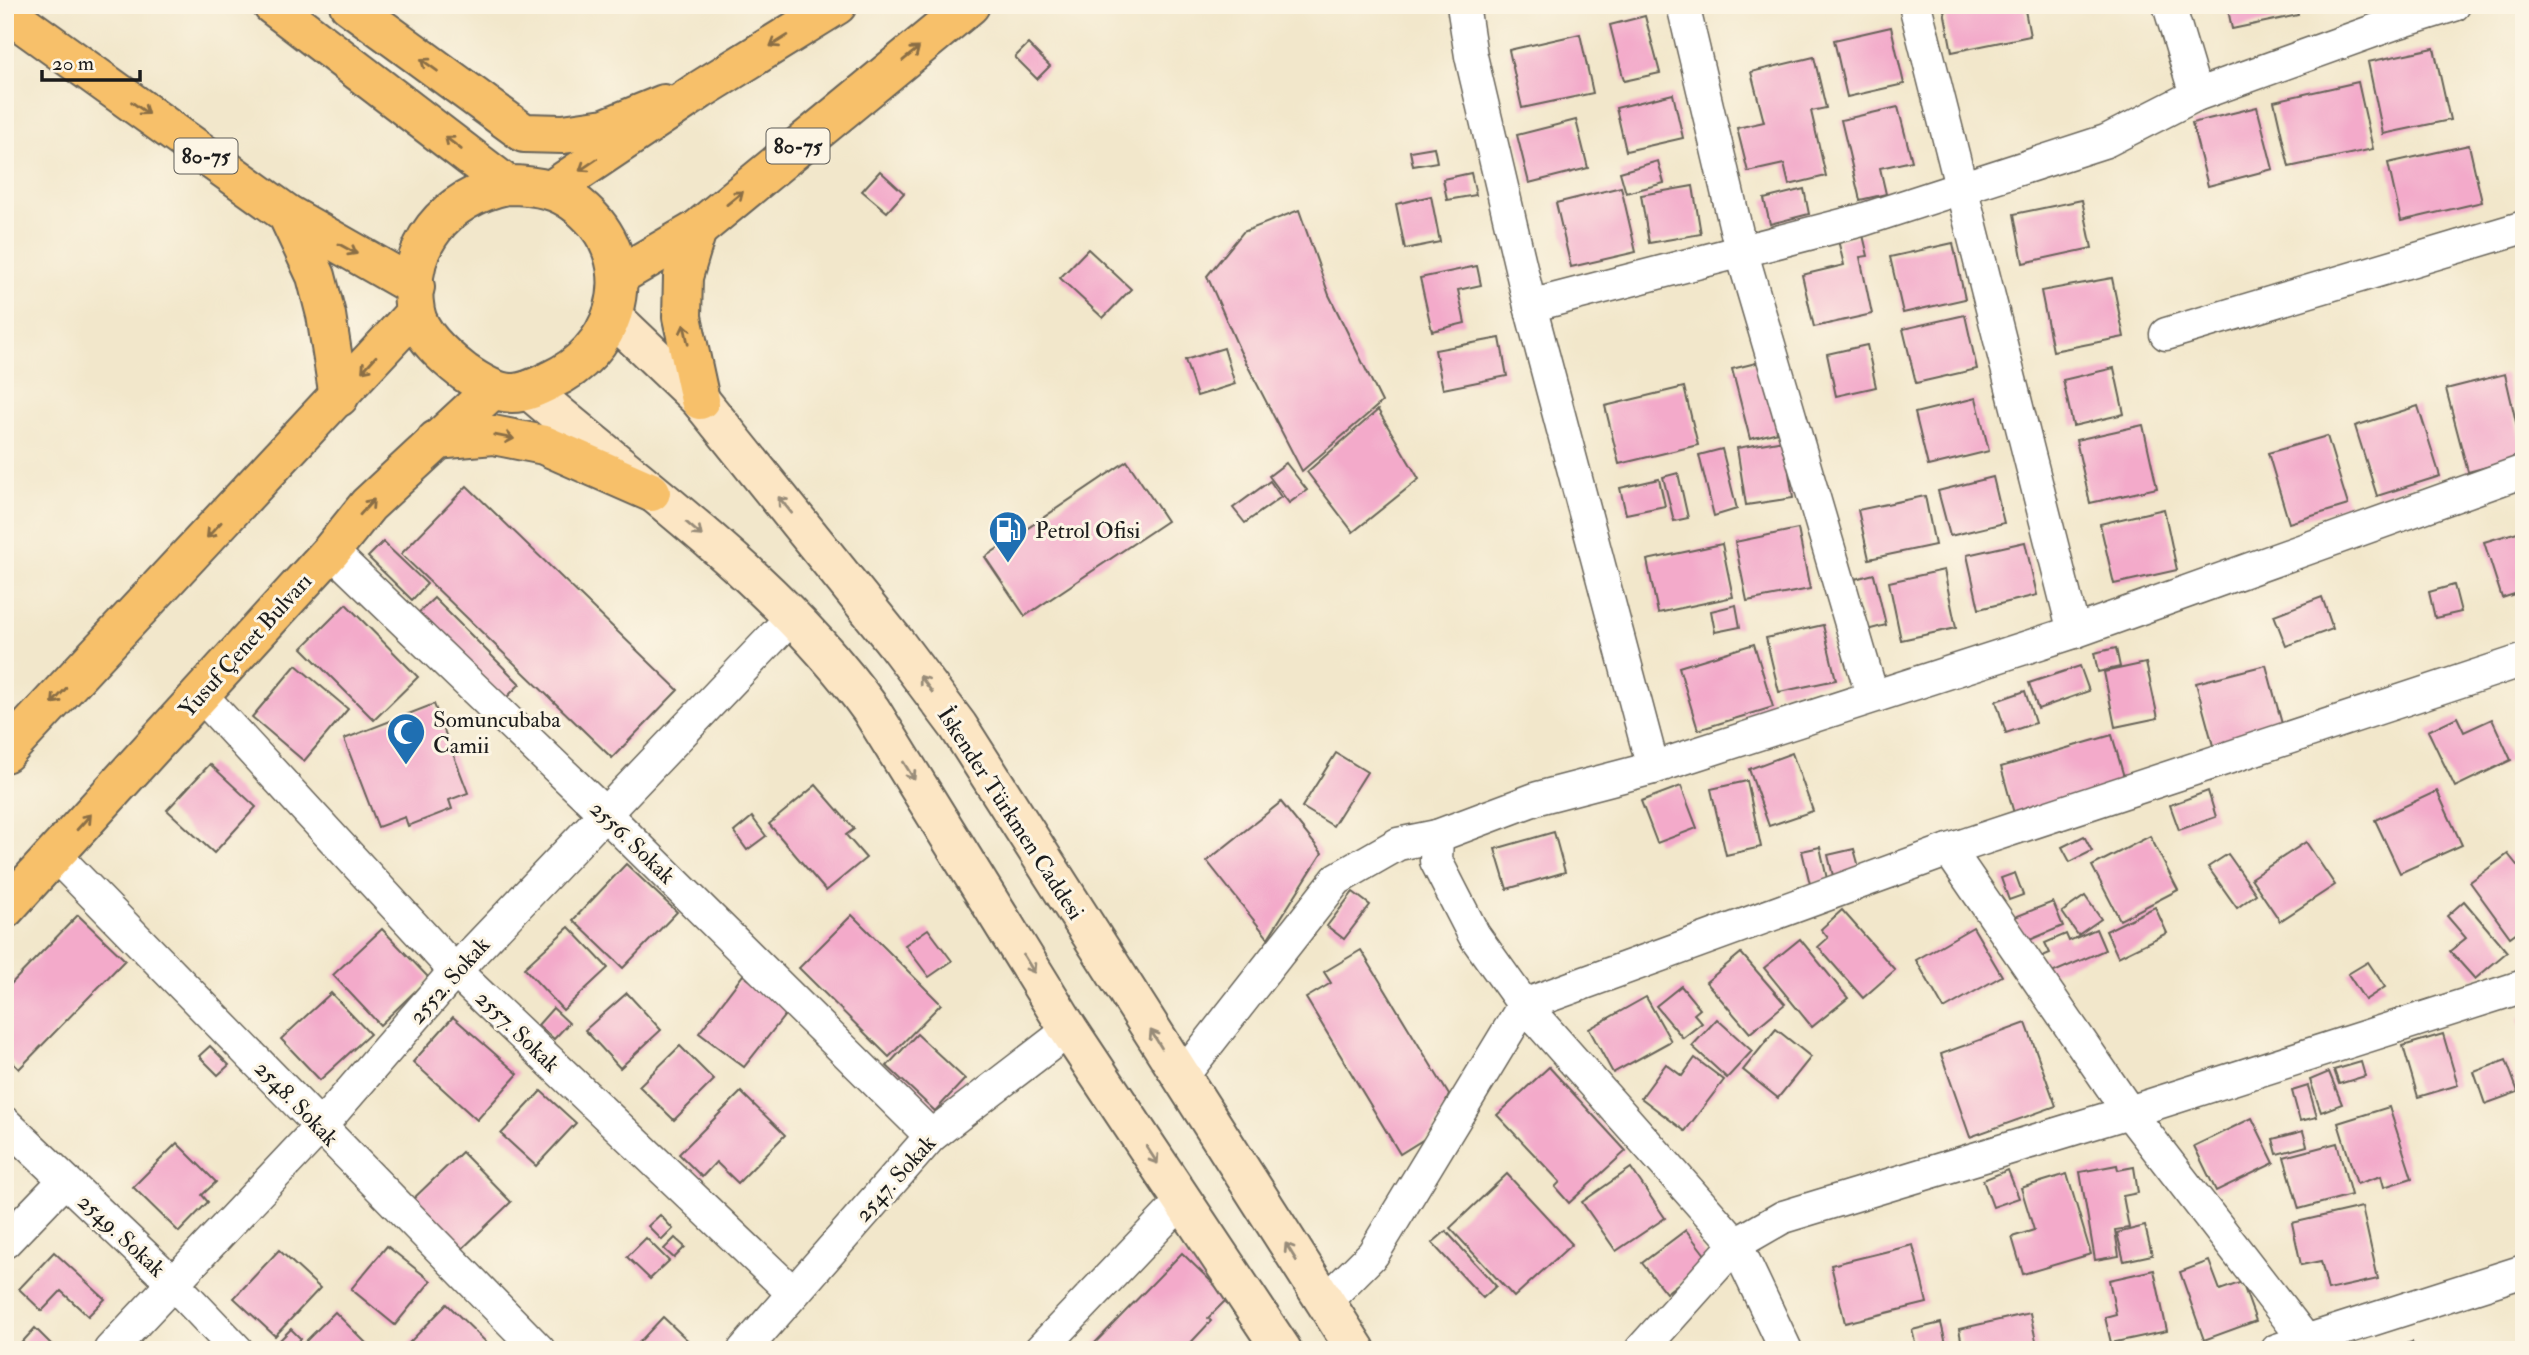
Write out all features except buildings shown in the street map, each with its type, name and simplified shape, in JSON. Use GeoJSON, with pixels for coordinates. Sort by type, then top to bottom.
{"type":"FeatureCollection","features":[{"type":"Feature","properties":{"kind":"main road"},"geometry":{"type":"LineString","coordinates":[[272,5],[507,185]]}},
{"type":"Feature","properties":{"kind":"main road"},"geometry":{"type":"LineString","coordinates":[[349,5],[524,133],[563,134],[605,128],[700,90]]}},
{"type":"Feature","properties":{"kind":"main road"},"geometry":{"type":"LineString","coordinates":[[551,190],[700,90],[837,5]]}},
{"type":"Feature","properties":{"kind":"main road","name":"80-75"},"geometry":{"type":"LineString","coordinates":[[618,276],[696,230],[970,5]]}},
{"type":"Feature","properties":{"kind":"main road","name":"80-75"},"geometry":{"type":"LineString","coordinates":[[5,10],[286,214],[415,300],[445,358],[511,390],[651,492],[793,616],[840,667],[871,710],[1069,1030],[1282,1350]]}},
{"type":"Feature","properties":{"kind":"main road"},"geometry":{"type":"LineString","coordinates":[[5,753],[339,397],[415,300],[418,262],[426,239],[441,218],[460,201],[482,190],[507,185],[551,190],[589,215],[603,233],[618,276],[612,317],[603,339],[587,357],[569,372],[511,390]]}},
{"type":"Feature","properties":{"kind":"main road"},"geometry":{"type":"LineString","coordinates":[[286,214],[316,276],[326,316],[339,397]]}},
{"type":"Feature","properties":{"kind":"main road"},"geometry":{"type":"LineString","coordinates":[[696,230],[683,277],[682,317],[700,400]]}},
{"type":"Feature","properties":{"kind":"main road","name":"İskender Türkmen Caddesi"},"geometry":{"type":"LineString","coordinates":[[612,317],[700,400],[887,632],[958,726],[1356,1350]]}},
{"type":"Feature","properties":{"kind":"main road","name":"Yusuf Çenet Bulvarı"},"geometry":{"type":"LineString","coordinates":[[5,909],[331,551],[368,505],[436,440],[511,390]]}},
{"type":"Feature","properties":{"kind":"main road"},"geometry":{"type":"LineString","coordinates":[[436,440],[493,435],[544,445],[651,492]]}},
{"type":"Feature","properties":{"kind":"street"},"geometry":{"type":"LineString","coordinates":[[1463,5],[1471,56],[1530,306],[1653,768]]}},
{"type":"Feature","properties":{"kind":"street"},"geometry":{"type":"LineString","coordinates":[[1683,5],[1741,250],[1872,695]]}},
{"type":"Feature","properties":{"kind":"street"},"geometry":{"type":"LineString","coordinates":[[1915,5],[2074,632]]}},
{"type":"Feature","properties":{"kind":"street"},"geometry":{"type":"LineString","coordinates":[[2169,5],[2196,95]]}},
{"type":"Feature","properties":{"kind":"street"},"geometry":{"type":"LineString","coordinates":[[1530,306],[1862,220],[2106,141],[2196,95],[2393,24],[2454,5]]}},
{"type":"Feature","properties":{"kind":"street"},"geometry":{"type":"LineString","coordinates":[[2166,334],[2524,227]]}},
{"type":"Feature","properties":{"kind":"street"},"geometry":{"type":"LineString","coordinates":[[1181,1078],[1337,879],[1398,844],[1437,836],[1538,798],[1653,768],[1872,695],[2074,632],[2524,471]]}},
{"type":"Feature","properties":{"kind":"street","name":"2556. Sokak"},"geometry":{"type":"LineString","coordinates":[[331,551],[604,813],[932,1136]]}},
{"type":"Feature","properties":{"kind":"street","name":"2552. Sokak"},"geometry":{"type":"LineString","coordinates":[[110,1350],[320,1127],[456,971],[793,616]]}},
{"type":"Feature","properties":{"kind":"street"},"geometry":{"type":"LineString","coordinates":[[1324,1303],[1373,1254],[1524,1005],[1949,850],[2524,660]]}},
{"type":"Feature","properties":{"kind":"street","name":"2557. Sokak"},"geometry":{"type":"LineString","coordinates":[[200,694],[456,971],[793,1293]]}},
{"type":"Feature","properties":{"kind":"street"},"geometry":{"type":"LineString","coordinates":[[1437,836],[1436,861],[1474,935],[1524,1005],[1736,1244],[1786,1350]]}},
{"type":"Feature","properties":{"kind":"street"},"geometry":{"type":"LineString","coordinates":[[1949,850],[2129,1112],[2298,1347],[2524,1271]]}},
{"type":"Feature","properties":{"kind":"street","name":"2548. Sokak"},"geometry":{"type":"LineString","coordinates":[[55,855],[539,1350]]}},
{"type":"Feature","properties":{"kind":"street"},"geometry":{"type":"LineString","coordinates":[[1641,1350],[1736,1244],[1783,1217],[2129,1112],[2524,986]]}},
{"type":"Feature","properties":{"kind":"street","name":"2547. Sokak"},"geometry":{"type":"LineString","coordinates":[[744,1350],[932,1136],[1069,1030]]}},
{"type":"Feature","properties":{"kind":"street","name":"2549. Sokak"},"geometry":{"type":"LineString","coordinates":[[5,1123],[172,1282],[237,1350]]}},
{"type":"Feature","properties":{"kind":"street"},"geometry":{"type":"LineString","coordinates":[[5,1242],[64,1181]]}},
{"type":"Feature","properties":{"kind":"street"},"geometry":{"type":"LineString","coordinates":[[1040,1350],[1182,1200]]}},
{"type":"Feature","properties":{"kind":"place","name":"Petrol Ofisi"},"geometry":{"type":"Point","coordinates":[1008,564]}},
{"type":"Feature","properties":{"kind":"place","name":"Somuncubaba Camii"},"geometry":{"type":"Point","coordinates":[406,766]}}]}
